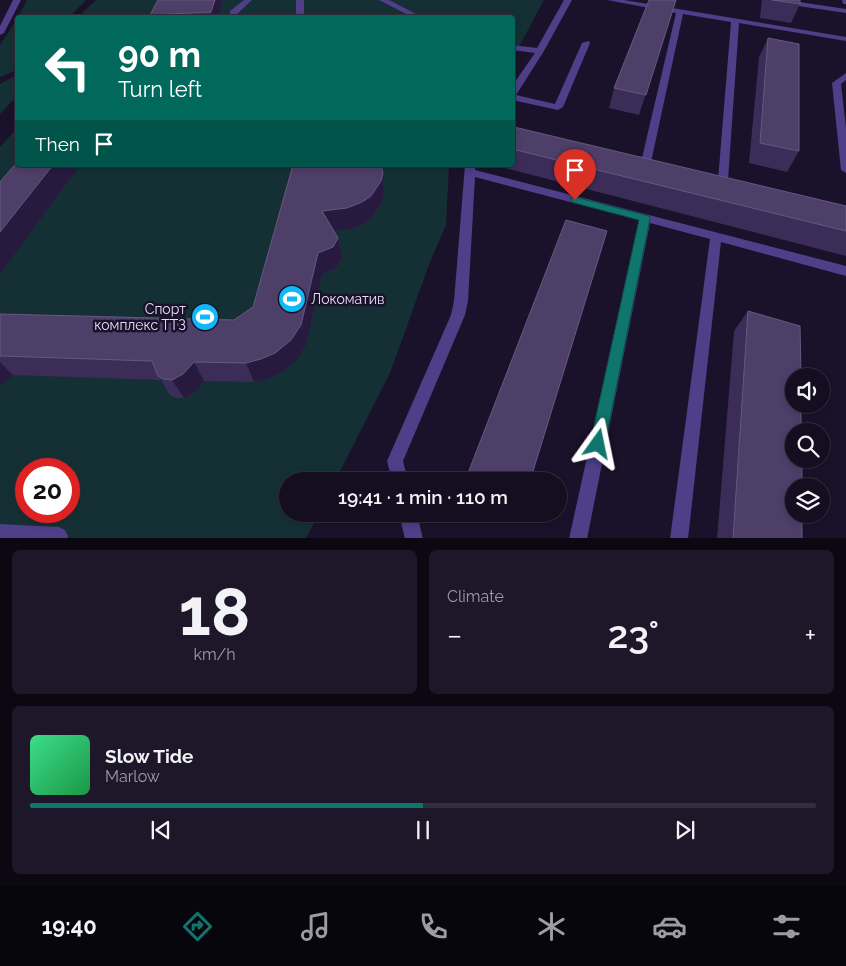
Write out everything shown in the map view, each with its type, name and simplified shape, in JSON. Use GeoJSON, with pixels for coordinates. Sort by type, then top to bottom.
{"type":"FeatureCollection","features":[{"type":"Feature","properties":{"kind":"street"},"geometry":{"type":"LineString","coordinates":[[0,33],[17,0]]}},
{"type":"Feature","properties":{"kind":"street"},"geometry":{"type":"LineString","coordinates":[[233,13],[248,0]]}},
{"type":"Feature","properties":{"kind":"street"},"geometry":{"type":"LineString","coordinates":[[300,0],[300,15]]}},
{"type":"Feature","properties":{"kind":"street"},"geometry":{"type":"LineString","coordinates":[[383,0],[415,15]]}},
{"type":"Feature","properties":{"kind":"street"},"geometry":{"type":"LineString","coordinates":[[515,91],[568,0]]}},
{"type":"Feature","properties":{"kind":"street"},"geometry":{"type":"LineString","coordinates":[[611,0],[846,39]]}},
{"type":"Feature","properties":{"kind":"street"},"geometry":{"type":"LineString","coordinates":[[771,0],[846,11]]}},
{"type":"Feature","properties":{"kind":"street"},"geometry":{"type":"LineString","coordinates":[[646,162],[680,12]]}},
{"type":"Feature","properties":{"kind":"street"},"geometry":{"type":"LineString","coordinates":[[723,180],[735,21]]}},
{"type":"Feature","properties":{"kind":"street"},"geometry":{"type":"LineString","coordinates":[[515,97],[558,106],[586,43]]}},
{"type":"Feature","properties":{"kind":"street"},"geometry":{"type":"LineString","coordinates":[[515,47],[540,51]]}},
{"type":"Feature","properties":{"kind":"street"},"geometry":{"type":"LineString","coordinates":[[846,76],[836,83],[846,170]]}},
{"type":"Feature","properties":{"kind":"street"},"geometry":{"type":"LineString","coordinates":[[398,472],[395,461],[453,328],[461,301],[470,169],[846,271]]}},
{"type":"Feature","properties":{"kind":"street"},"geometry":{"type":"LineString","coordinates":[[578,538],[645,218]]}},
{"type":"Feature","properties":{"kind":"street"},"geometry":{"type":"LineString","coordinates":[[679,538],[716,237]]}},
{"type":"Feature","properties":{"kind":"street"},"geometry":{"type":"LineString","coordinates":[[410,522],[414,538]]}},
{"type":"Feature","properties":{"kind":"street"},"geometry":{"type":"LineString","coordinates":[[0,533],[59,536]]}},
{"type":"Feature","properties":{"kind":"green space"},"geometry":{"type":"Polygon","coordinates":[[[27,0],[86,0],[71,15],[19,15],[27,0]]]}},
{"type":"Feature","properties":{"kind":"green space"},"geometry":{"type":"Polygon","coordinates":[[[96,0],[160,0],[154,15],[80,15],[96,0]]]}},
{"type":"Feature","properties":{"kind":"green space"},"geometry":{"type":"Polygon","coordinates":[[[164,0],[544,0],[515,54],[515,15],[157,15],[164,0]]]}},
{"type":"Feature","properties":{"kind":"green space"},"geometry":{"type":"Polygon","coordinates":[[[15,22],[15,71],[0,77],[0,45],[15,22]]]}},
{"type":"Feature","properties":{"kind":"green space"},"geometry":{"type":"Polygon","coordinates":[[[15,76],[15,98],[0,114],[0,84],[15,76]]]}},
{"type":"Feature","properties":{"kind":"green space","name":"Спорт комплекс ТТЗ"},"geometry":{"type":"Polygon","coordinates":[[[15,130],[15,167],[449,167],[446,225],[430,262],[390,373],[340,472],[279,472],[279,522],[315,522],[306,538],[0,538],[0,147],[15,130]]]}},
{"type":"Feature","properties":{"kind":"building"},"geometry":{"type":"Polygon","coordinates":[[[158,0],[215,0],[211,12],[150,15],[158,0]]]}},
{"type":"Feature","properties":{"kind":"building"},"geometry":{"type":"Polygon","coordinates":[[[649,0],[676,0],[646,95],[614,88],[649,0]]]}},
{"type":"Feature","properties":{"kind":"building"},"geometry":{"type":"Polygon","coordinates":[[[772,0],[800,0],[800,4],[772,0]]]}},
{"type":"Feature","properties":{"kind":"building"},"geometry":{"type":"Polygon","coordinates":[[[768,38],[799,44],[799,151],[760,143],[768,38]]]}},
{"type":"Feature","properties":{"kind":"building"},"geometry":{"type":"Polygon","coordinates":[[[515,127],[846,206],[846,231],[515,150],[515,127]]]}},
{"type":"Feature","properties":{"kind":"building"},"geometry":{"type":"Polygon","coordinates":[[[15,164],[15,167],[51,167],[0,232],[0,182],[15,164]]]}},
{"type":"Feature","properties":{"kind":"building","name":"Локоматив"},"geometry":{"type":"Polygon","coordinates":[[[292,167],[382,167],[383,173],[381,181],[371,196],[347,208],[322,211],[338,238],[333,247],[318,253],[301,325],[291,340],[275,353],[246,363],[194,362],[183,374],[172,380],[158,376],[152,361],[0,356],[0,314],[234,320],[253,307],[292,167]]]}},
{"type":"Feature","properties":{"kind":"building"},"geometry":{"type":"Polygon","coordinates":[[[566,220],[607,231],[533,472],[468,472],[566,220]]]}},
{"type":"Feature","properties":{"kind":"building"},"geometry":{"type":"Polygon","coordinates":[[[748,311],[800,326],[801,368],[785,368],[785,413],[801,413],[801,423],[785,423],[785,468],[802,468],[802,478],[785,478],[785,523],[802,523],[802,538],[733,538],[748,311]]]}},
{"type":"Feature","properties":{"kind":"place","name":"Локоматив"},"geometry":{"type":"Point","coordinates":[292,299]}},
{"type":"Feature","properties":{"kind":"place","name":"Спорт комплекс ТТЗ"},"geometry":{"type":"Point","coordinates":[205,317]}},
{"type":"Feature","properties":{"kind":"route"},"geometry":{"type":"LineString","coordinates":[[575,200],[645,218],[598,444]]}}]}
